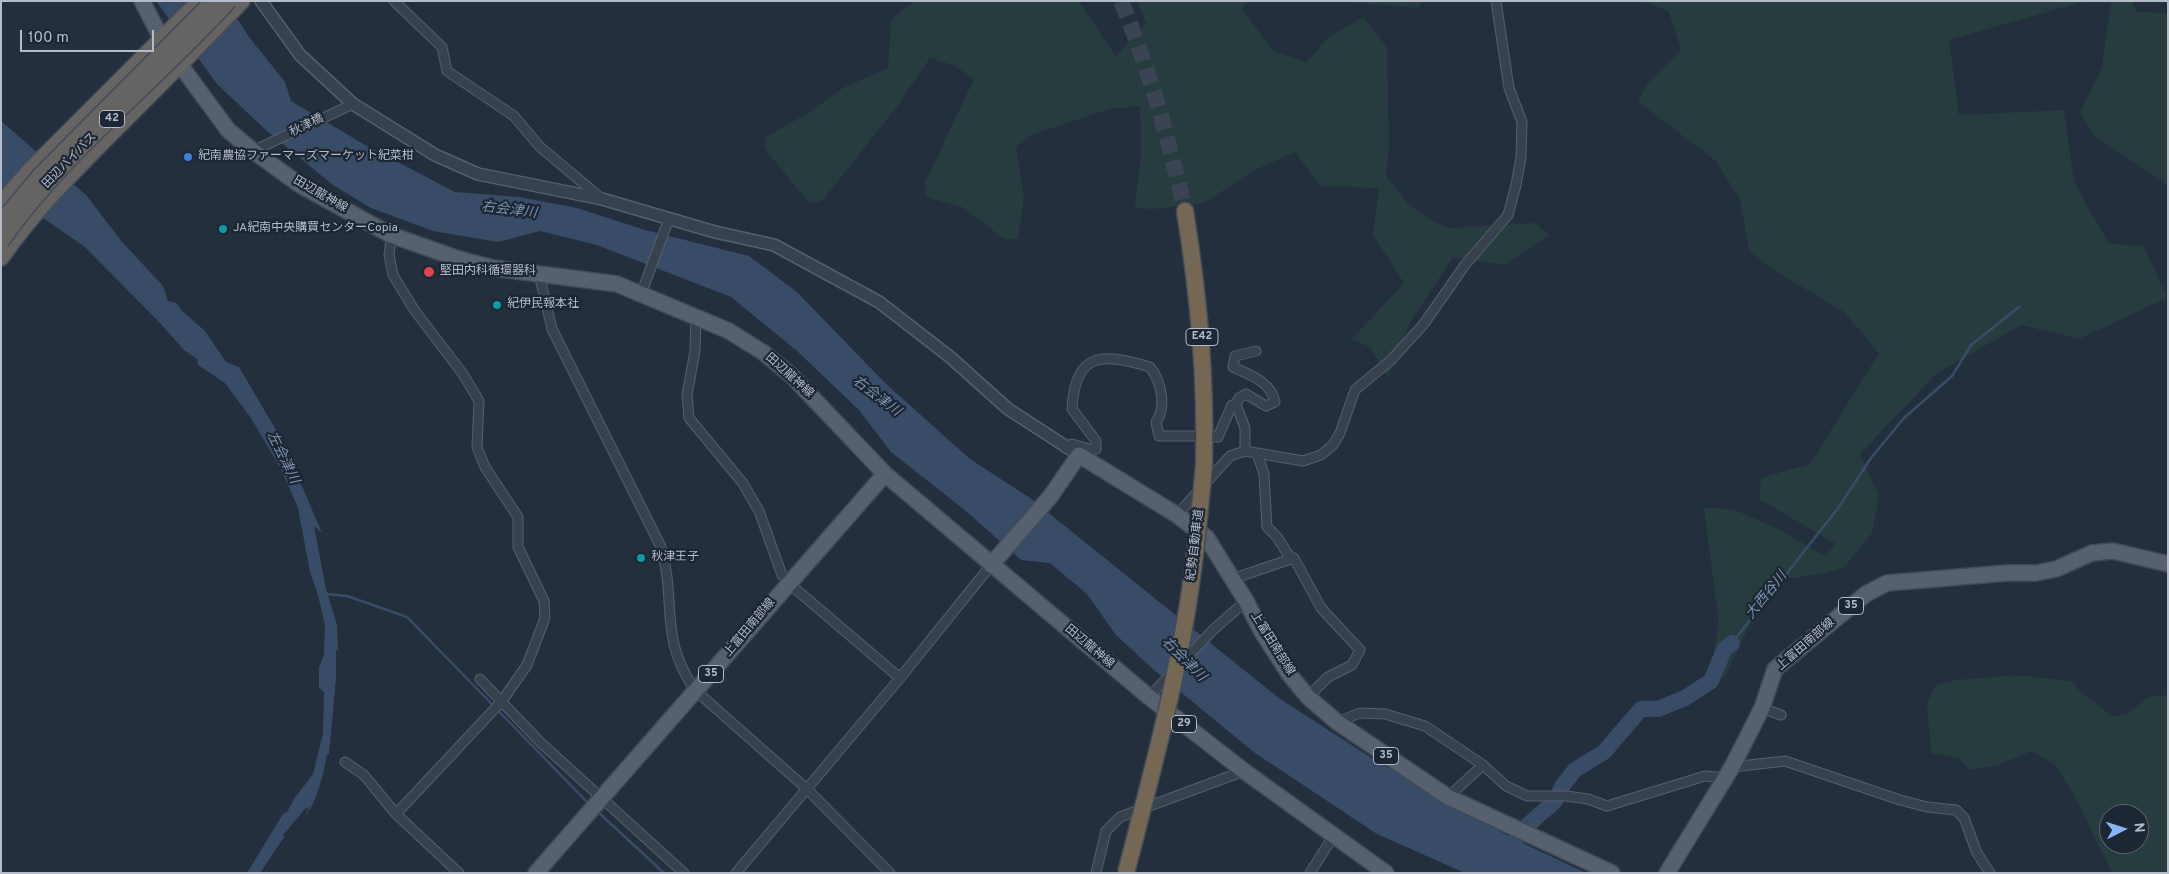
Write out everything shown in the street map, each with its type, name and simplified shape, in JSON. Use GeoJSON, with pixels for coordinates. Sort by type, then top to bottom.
{"type":"FeatureCollection","features":[{"type":"Feature","properties":{"kind":"highway"},"geometry":{"type":"LineString","coordinates":[[1,203],[29,171],[199,1]]}},
{"type":"Feature","properties":{"kind":"highway","name":"田辺バイパス"},"geometry":{"type":"LineString","coordinates":[[1,222],[41,174],[213,1]]}},
{"type":"Feature","properties":{"kind":"highway","name":"田辺バイパス"},"geometry":{"type":"LineString","coordinates":[[1,242],[18,217],[50,180],[229,1]]}},
{"type":"Feature","properties":{"kind":"highway"},"geometry":{"type":"LineString","coordinates":[[1,258],[20,230],[44,203],[242,1]]}},
{"type":"Feature","properties":{"kind":"highway","name":"紀勢自動車道"},"geometry":{"type":"LineString","coordinates":[[1126,873],[1159,747],[1183,637],[1193,574],[1204,465],[1205,417],[1202,331],[1196,276],[1185,211]]}},
{"type":"Feature","properties":{"kind":"main road","name":"田辺龍神線"},"geometry":{"type":"LineString","coordinates":[[142,1],[228,130],[253,152],[300,185],[392,233],[459,259],[493,268],[617,284],[642,291],[729,331],[764,353],[785,370],[885,474],[994,561],[1149,697],[1244,771],[1386,873]]}},
{"type":"Feature","properties":{"kind":"main road","name":"上富田南部線"},"geometry":{"type":"LineString","coordinates":[[1079,455],[1177,515],[1207,538],[1289,674],[1308,697],[1336,722],[1448,797],[1496,821],[1523,831],[1612,873]]}},
{"type":"Feature","properties":{"kind":"main road"},"geometry":{"type":"LineString","coordinates":[[994,561],[1050,497],[1079,455]]}},
{"type":"Feature","properties":{"kind":"main road","name":"上富田南部線"},"geometry":{"type":"LineString","coordinates":[[536,873],[885,474]]}},
{"type":"Feature","properties":{"kind":"main road","name":"上富田南部線"},"geometry":{"type":"LineString","coordinates":[[1667,873],[1729,773],[1762,708],[1775,669],[1866,594],[1887,583],[2007,573],[2036,574],[2056,569],[2092,553],[2113,551],[2168,564]]}},
{"type":"Feature","properties":{"kind":"street"},"geometry":{"type":"LineString","coordinates":[[261,1],[300,55],[348,106],[432,158],[478,174],[602,199],[668,221],[774,245],[879,302],[950,357],[1008,409],[1065,448],[1079,455]]}},
{"type":"Feature","properties":{"kind":"street"},"geometry":{"type":"LineString","coordinates":[[394,1],[442,47],[447,71],[514,116],[539,146],[602,199]]}},
{"type":"Feature","properties":{"kind":"street"},"geometry":{"type":"LineString","coordinates":[[1177,515],[1230,456],[1245,451],[1303,461],[1321,455],[1333,446],[1340,433],[1355,390],[1390,360],[1423,324],[1465,265],[1508,215],[1521,157],[1522,122],[1509,88],[1496,1]]}},
{"type":"Feature","properties":{"kind":"street","name":"秋津橋"},"geometry":{"type":"LineString","coordinates":[[253,152],[348,106]]}},
{"type":"Feature","properties":{"kind":"street"},"geometry":{"type":"LineString","coordinates":[[642,291],[668,221]]}},
{"type":"Feature","properties":{"kind":"street"},"geometry":{"type":"LineString","coordinates":[[392,233],[389,256],[393,275],[415,311],[463,374],[479,401],[477,447],[485,467],[518,517],[518,547],[544,601],[545,618],[527,665],[502,701],[396,814]]}},
{"type":"Feature","properties":{"kind":"street"},"geometry":{"type":"LineString","coordinates":[[539,274],[552,329],[661,546],[665,560],[670,629],[674,650],[683,672],[696,691],[807,789],[890,873]]}},
{"type":"Feature","properties":{"kind":"street"},"geometry":{"type":"LineString","coordinates":[[696,316],[695,352],[687,394],[689,418],[742,482],[759,511],[782,575],[799,592],[900,678]]}},
{"type":"Feature","properties":{"kind":"street"},"geometry":{"type":"LineString","coordinates":[[1214,436],[1218,437],[1232,406],[1236,404],[1239,398],[1246,394],[1266,406],[1275,402],[1273,393],[1258,378],[1233,367],[1235,356],[1256,351]]}},
{"type":"Feature","properties":{"kind":"street"},"geometry":{"type":"LineString","coordinates":[[1065,448],[1072,444],[1092,450],[1096,448],[1096,441],[1072,409],[1073,394],[1077,379],[1084,370],[1093,362],[1109,357],[1120,358],[1150,367],[1156,374],[1160,388],[1162,414],[1156,422],[1159,436],[1195,436]]}},
{"type":"Feature","properties":{"kind":"street"},"geometry":{"type":"LineString","coordinates":[[1236,404],[1245,428],[1245,451]]}},
{"type":"Feature","properties":{"kind":"street"},"geometry":{"type":"LineString","coordinates":[[1256,453],[1264,474],[1268,527],[1291,559]]}},
{"type":"Feature","properties":{"kind":"street"},"geometry":{"type":"LineString","coordinates":[[1232,579],[1294,558],[1321,608],[1360,650],[1352,665],[1328,677],[1308,697]]}},
{"type":"Feature","properties":{"kind":"street"},"geometry":{"type":"LineString","coordinates":[[736,873],[900,678],[994,561]]}},
{"type":"Feature","properties":{"kind":"street"},"geometry":{"type":"LineString","coordinates":[[1149,697],[1212,630],[1246,601]]}},
{"type":"Feature","properties":{"kind":"street"},"geometry":{"type":"LineString","coordinates":[[480,678],[540,742],[684,873]]}},
{"type":"Feature","properties":{"kind":"street"},"geometry":{"type":"LineString","coordinates":[[1762,708],[1781,715]]}},
{"type":"Feature","properties":{"kind":"street"},"geometry":{"type":"LineString","coordinates":[[1336,722],[1360,713],[1369,713],[1385,714],[1425,726],[1483,765],[1506,786],[1527,796],[1567,796],[1588,799],[1607,806],[1705,776],[1785,761],[1900,800],[1927,807],[1956,810],[1964,818],[1977,853],[1990,873]]}},
{"type":"Feature","properties":{"kind":"street"},"geometry":{"type":"LineString","coordinates":[[345,762],[364,775],[396,814],[459,873]]}},
{"type":"Feature","properties":{"kind":"street"},"geometry":{"type":"LineString","coordinates":[[1448,797],[1483,765]]}},
{"type":"Feature","properties":{"kind":"street"},"geometry":{"type":"LineString","coordinates":[[1096,873],[1106,831],[1120,816],[1244,771]]}},
{"type":"Feature","properties":{"kind":"street"},"geometry":{"type":"LineString","coordinates":[[1310,873],[1334,834]]}},
{"type":"Feature","properties":{"kind":"green space"},"geometry":{"type":"Polygon","coordinates":[[[914,1],[1079,1],[1116,56],[1146,23],[1137,1],[1249,1],[1242,9],[1274,51],[1306,62],[1330,36],[1363,17],[1387,47],[1389,143],[1386,176],[1409,205],[1431,220],[1448,228],[1535,223],[1550,235],[1504,265],[1453,257],[1410,323],[1388,378],[1370,347],[1352,339],[1404,283],[1373,235],[1379,188],[1320,186],[1295,152],[1253,171],[1204,203],[1153,209],[1135,208],[1141,152],[1140,106],[1109,109],[1031,135],[1016,147],[1024,197],[1018,239],[1004,239],[962,207],[926,197],[925,182],[974,79],[953,65],[930,58],[896,108],[823,200],[810,204],[764,148],[767,136],[810,112],[843,88],[888,68],[891,20],[914,1]]]}},
{"type":"Feature","properties":{"kind":"green space"},"geometry":{"type":"Polygon","coordinates":[[[1337,1],[1424,1],[1418,8],[1337,1]]]}},
{"type":"Feature","properties":{"kind":"green space"},"geometry":{"type":"Polygon","coordinates":[[[1644,1],[2086,1],[1949,40],[1959,115],[2064,110],[2074,182],[2109,244],[2144,246],[2167,298],[2079,339],[2021,325],[1937,373],[1860,454],[1879,496],[1872,533],[1844,567],[1826,573],[1774,581],[1765,592],[1725,677],[1707,687],[1719,624],[1704,508],[1733,509],[1780,530],[1825,556],[1836,544],[1759,499],[1761,478],[1810,464],[1879,353],[1844,312],[1772,269],[1749,250],[1740,200],[1716,161],[1638,102],[1647,84],[1681,50],[1669,12],[1644,1]]]}},
{"type":"Feature","properties":{"kind":"green space"},"geometry":{"type":"Polygon","coordinates":[[[2111,1],[2132,1],[2137,12],[2168,13],[2168,186],[2093,135],[2080,112],[2102,67],[2111,1]]]}},
{"type":"Feature","properties":{"kind":"green space"},"geometry":{"type":"Polygon","coordinates":[[[2016,675],[2071,681],[2081,692],[2112,716],[2127,714],[2148,697],[2168,695],[2168,873],[2112,873],[2103,854],[2149,854],[2149,804],[2099,804],[2099,846],[2074,794],[2054,764],[2032,751],[1998,765],[1971,770],[1959,759],[1931,753],[1927,702],[1937,684],[1956,680],[2016,675]]]}},
{"type":"Feature","properties":{"kind":"water","name":"右会津川"},"geometry":{"type":"Polygon","coordinates":[[[156,1],[226,1],[249,37],[285,82],[291,101],[365,145],[455,192],[519,197],[577,208],[645,230],[749,256],[797,292],[885,383],[970,459],[1030,498],[1280,699],[1378,762],[1510,837],[1586,873],[1465,873],[1377,834],[1255,753],[1155,671],[1116,635],[1087,594],[1050,563],[1021,560],[966,511],[891,452],[859,410],[796,350],[731,297],[597,245],[540,231],[498,242],[433,231],[371,208],[333,185],[267,131],[217,84],[156,1]]]}},
{"type":"Feature","properties":{"kind":"water","name":"左会津川"},"geometry":{"type":"Polygon","coordinates":[[[1,121],[86,195],[123,243],[163,286],[168,301],[176,303],[182,311],[205,331],[226,362],[239,367],[283,442],[322,533],[314,526],[326,589],[337,625],[338,650],[336,650],[336,678],[329,754],[327,754],[324,771],[310,810],[305,817],[309,807],[305,809],[283,835],[284,837],[260,873],[247,873],[283,814],[287,812],[294,799],[313,774],[323,734],[324,692],[319,688],[319,667],[324,655],[325,625],[310,572],[298,508],[281,469],[251,418],[225,383],[198,365],[197,359],[184,350],[85,247],[1,189],[1,121]]]}},
{"type":"Feature","properties":{"kind":"waterway","name":"大西谷川"},"geometry":{"type":"LineString","coordinates":[[1732,643],[1839,507],[1871,458],[1904,418],[1952,376],[1971,345],[2019,307]]}},
{"type":"Feature","properties":{"kind":"waterway"},"geometry":{"type":"LineString","coordinates":[[327,594],[347,596],[407,617],[589,804]]}},
{"type":"Feature","properties":{"kind":"waterway","name":"大西谷川"},"geometry":{"type":"LineString","coordinates":[[1502,856],[1529,824],[1555,801],[1563,785],[1575,770],[1604,752],[1641,709],[1658,709],[1685,698],[1711,681],[1724,650],[1732,643]]}},
{"type":"Feature","properties":{"kind":"waterway"},"geometry":{"type":"LineString","coordinates":[[597,811],[664,873]]}},
{"type":"Feature","properties":{"kind":"tunnel"},"geometry":{"type":"LineString","coordinates":[[1121,1],[1158,104],[1185,211]]}},
{"type":"Feature","properties":{"kind":"place","name":"紀南農協ファーマーズマーケット紀菜柑"},"geometry":{"type":"Point","coordinates":[188,157]}},
{"type":"Feature","properties":{"kind":"place","name":"JA紀南中央購買センターCopia"},"geometry":{"type":"Point","coordinates":[223,229]}},
{"type":"Feature","properties":{"kind":"place","name":"堅田内科循環器科"},"geometry":{"type":"Point","coordinates":[429,272]}},
{"type":"Feature","properties":{"kind":"place","name":"紀伊民報本社"},"geometry":{"type":"Point","coordinates":[497,305]}},
{"type":"Feature","properties":{"kind":"place","name":"秋津王子"},"geometry":{"type":"Point","coordinates":[641,558]}}]}
